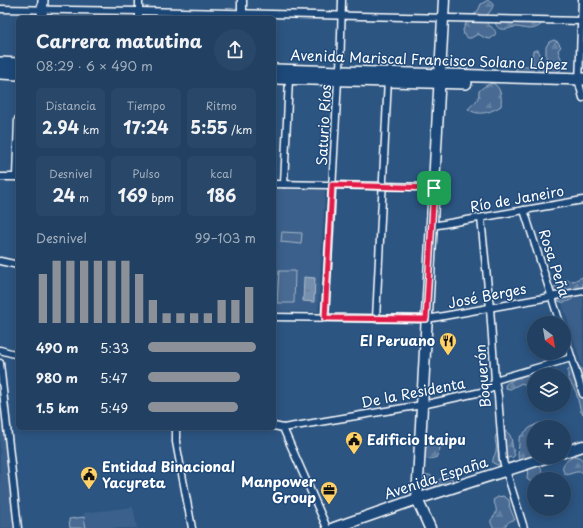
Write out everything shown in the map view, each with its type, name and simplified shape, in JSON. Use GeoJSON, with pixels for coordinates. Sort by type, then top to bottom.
{"type":"FeatureCollection","features":[{"type":"Feature","properties":{"kind":"highway"},"geometry":{"type":"LineString","coordinates":[[0,63],[16,64]]}},
{"type":"Feature","properties":{"kind":"highway","name":"Avenida Mariscal Francisco Solano López"},"geometry":{"type":"LineString","coordinates":[[276,70],[339,76],[388,78]]}},
{"type":"Feature","properties":{"kind":"highway"},"geometry":{"type":"LineString","coordinates":[[0,73],[16,74]]}},
{"type":"Feature","properties":{"kind":"highway"},"geometry":{"type":"LineString","coordinates":[[276,76],[281,75],[339,76]]}},
{"type":"Feature","properties":{"kind":"highway","name":"Avenida Mariscal Francisco Solano López"},"geometry":{"type":"LineString","coordinates":[[276,77],[289,79],[339,76],[352,80],[366,77],[388,78]]}},
{"type":"Feature","properties":{"kind":"highway"},"geometry":{"type":"LineString","coordinates":[[388,78],[434,79],[438,77],[440,79]]}},
{"type":"Feature","properties":{"kind":"highway","name":"Avenida Mariscal Francisco Solano López"},"geometry":{"type":"LineString","coordinates":[[440,79],[509,77],[581,82]]}},
{"type":"Feature","properties":{"kind":"highway","name":"Avenida Mariscal Francisco Solano López"},"geometry":{"type":"LineString","coordinates":[[440,79],[581,82]]}},
{"type":"Feature","properties":{"kind":"main road"},"geometry":{"type":"LineString","coordinates":[[42,0],[42,14]]}},
{"type":"Feature","properties":{"kind":"main road"},"geometry":{"type":"LineString","coordinates":[[430,528],[418,499],[426,319],[444,0]]}},
{"type":"Feature","properties":{"kind":"main road"},"geometry":{"type":"LineString","coordinates":[[571,450],[583,446]]}},
{"type":"Feature","properties":{"kind":"main road","name":"Avenida España"},"geometry":{"type":"LineString","coordinates":[[331,527],[527,464]]}},
{"type":"Feature","properties":{"kind":"street"},"geometry":{"type":"LineString","coordinates":[[139,16],[140,0]]}},
{"type":"Feature","properties":{"kind":"street"},"geometry":{"type":"LineString","coordinates":[[242,0],[242,16]]}},
{"type":"Feature","properties":{"kind":"street","name":"Saturio Ríos"},"geometry":{"type":"LineString","coordinates":[[325,318],[342,0]]}},
{"type":"Feature","properties":{"kind":"street"},"geometry":{"type":"LineString","coordinates":[[582,0],[581,82],[583,98]]}},
{"type":"Feature","properties":{"kind":"street"},"geometry":{"type":"LineString","coordinates":[[0,9],[42,14],[139,11],[242,16],[342,15],[582,21]]}},
{"type":"Feature","properties":{"kind":"street"},"geometry":{"type":"LineString","coordinates":[[376,319],[388,78]]}},
{"type":"Feature","properties":{"kind":"street"},"geometry":{"type":"LineString","coordinates":[[284,184],[289,79]]}},
{"type":"Feature","properties":{"kind":"street"},"geometry":{"type":"LineString","coordinates":[[0,177],[16,177]]}},
{"type":"Feature","properties":{"kind":"street"},"geometry":{"type":"LineString","coordinates":[[276,184],[434,188]]}},
{"type":"Feature","properties":{"kind":"street","name":"Río de Janeiro"},"geometry":{"type":"LineString","coordinates":[[432,226],[583,200]]}},
{"type":"Feature","properties":{"kind":"street","name":"Rosa Peña"},"geometry":{"type":"LineString","coordinates":[[524,210],[558,316]]}},
{"type":"Feature","properties":{"kind":"street","name":"Boquerón"},"geometry":{"type":"LineString","coordinates":[[481,218],[490,308],[495,380],[498,396],[502,461],[504,471],[524,528]]}},
{"type":"Feature","properties":{"kind":"street"},"geometry":{"type":"LineString","coordinates":[[0,261],[16,265]]}},
{"type":"Feature","properties":{"kind":"street","name":"José Berges"},"geometry":{"type":"LineString","coordinates":[[276,318],[426,319],[583,291]]}},
{"type":"Feature","properties":{"kind":"street"},"geometry":{"type":"LineString","coordinates":[[0,350],[16,354]]}},
{"type":"Feature","properties":{"kind":"street"},"geometry":{"type":"LineString","coordinates":[[571,358],[583,394]]}},
{"type":"Feature","properties":{"kind":"street"},"geometry":{"type":"LineString","coordinates":[[489,390],[492,388],[495,380],[564,360]]}},
{"type":"Feature","properties":{"kind":"street"},"geometry":{"type":"LineString","coordinates":[[0,363],[18,528]]}},
{"type":"Feature","properties":{"kind":"street"},"geometry":{"type":"LineString","coordinates":[[489,390],[495,391],[498,396]]}},
{"type":"Feature","properties":{"kind":"street","name":"De la Residenta"},"geometry":{"type":"LineString","coordinates":[[276,426],[283,428],[422,406],[489,390]]}},
{"type":"Feature","properties":{"kind":"street"},"geometry":{"type":"LineString","coordinates":[[283,428],[331,527]]}},
{"type":"Feature","properties":{"kind":"street"},"geometry":{"type":"LineString","coordinates":[[176,430],[176,442],[192,528]]}},
{"type":"Feature","properties":{"kind":"shaded area"},"geometry":{"type":"Polygon","coordinates":[[[276,189],[325,190],[318,312],[276,311],[276,189]]]}},
{"type":"Feature","properties":{"kind":"shaded area"},"geometry":{"type":"Polygon","coordinates":[[[583,297],[583,368],[571,331],[571,316],[566,316],[561,300],[583,297]]]}},
{"type":"Feature","properties":{"kind":"shaded area"},"geometry":{"type":"Polygon","coordinates":[[[0,403],[8,476],[13,528],[0,528],[0,403]]]}},
{"type":"Feature","properties":{"kind":"shaded area"},"geometry":{"type":"Polygon","coordinates":[[[133,507],[137,528],[86,528],[84,513],[133,507]]]}},
{"type":"Feature","properties":{"kind":"green space"},"geometry":{"type":"Polygon","coordinates":[[[488,0],[493,3],[493,5],[492,9],[486,16],[485,21],[494,30],[494,36],[490,39],[478,34],[468,38],[464,35],[463,30],[468,18],[476,13],[481,4],[488,0]]]}},
{"type":"Feature","properties":{"kind":"green space"},"geometry":{"type":"Polygon","coordinates":[[[504,21],[508,24],[509,21],[541,21],[542,24],[531,29],[514,27],[500,29],[495,22],[504,21]]]}},
{"type":"Feature","properties":{"kind":"green space"},"geometry":{"type":"Polygon","coordinates":[[[554,40],[558,42],[561,47],[558,50],[563,65],[561,70],[551,73],[546,68],[546,47],[549,42],[554,40]]]}},
{"type":"Feature","properties":{"kind":"green space"},"geometry":{"type":"Polygon","coordinates":[[[538,50],[542,59],[543,74],[514,72],[521,66],[529,66],[531,64],[533,51],[538,50]]]}},
{"type":"Feature","properties":{"kind":"green space"},"geometry":{"type":"Polygon","coordinates":[[[493,83],[498,87],[501,106],[485,113],[476,113],[468,109],[476,102],[479,91],[485,86],[493,83]]]}},
{"type":"Feature","properties":{"kind":"green space"},"geometry":{"type":"Polygon","coordinates":[[[282,232],[302,233],[301,244],[281,242],[282,232]]]}},
{"type":"Feature","properties":{"kind":"green space"},"geometry":{"type":"Polygon","coordinates":[[[279,271],[295,271],[294,303],[277,303],[279,271]]]}},
{"type":"Feature","properties":{"kind":"green space"},"geometry":{"type":"Polygon","coordinates":[[[583,277],[583,290],[572,299],[562,302],[553,298],[554,289],[560,281],[573,281],[583,277]]]}},
{"type":"Feature","properties":{"kind":"green space"},"geometry":{"type":"Polygon","coordinates":[[[572,366],[579,366],[583,371],[583,414],[581,412],[576,392],[571,383],[570,368],[572,366]]]}},
{"type":"Feature","properties":{"kind":"green space"},"geometry":{"type":"Polygon","coordinates":[[[527,375],[527,387],[522,383],[510,389],[506,388],[505,385],[509,382],[516,378],[527,375]]]}},
{"type":"Feature","properties":{"kind":"green space"},"geometry":{"type":"Polygon","coordinates":[[[527,430],[527,460],[522,461],[519,460],[518,453],[519,438],[527,430]]]}},
{"type":"Feature","properties":{"kind":"green space"},"geometry":{"type":"Polygon","coordinates":[[[502,431],[511,436],[515,455],[512,458],[509,457],[505,463],[500,466],[493,463],[493,458],[496,451],[495,437],[502,431]]]}},
{"type":"Feature","properties":{"kind":"green space"},"geometry":{"type":"Polygon","coordinates":[[[429,441],[436,443],[440,448],[437,457],[426,459],[423,457],[422,451],[426,448],[426,444],[429,441]]]}},
{"type":"Feature","properties":{"kind":"green space"},"geometry":{"type":"Polygon","coordinates":[[[577,456],[583,460],[583,472],[571,474],[571,472],[564,472],[563,466],[564,464],[571,464],[571,459],[577,456]]]}},
{"type":"Feature","properties":{"kind":"green space"},"geometry":{"type":"Polygon","coordinates":[[[537,464],[542,472],[528,472],[528,468],[537,464]]]}},
{"type":"Feature","properties":{"kind":"green space"},"geometry":{"type":"Polygon","coordinates":[[[446,474],[451,475],[453,482],[441,486],[438,483],[432,490],[427,491],[424,489],[421,481],[424,476],[430,475],[436,482],[446,474]]]}},
{"type":"Feature","properties":{"kind":"green space"},"geometry":{"type":"Polygon","coordinates":[[[503,496],[509,500],[510,508],[515,520],[510,521],[503,528],[494,528],[491,523],[491,520],[496,513],[496,506],[493,500],[503,496]]]}},
{"type":"Feature","properties":{"kind":"green space"},"geometry":{"type":"Polygon","coordinates":[[[84,517],[86,528],[70,528],[69,519],[84,517]]]}},
{"type":"Feature","properties":{"kind":"water"},"geometry":{"type":"Polygon","coordinates":[[[304,277],[315,278],[314,302],[303,301],[304,277]]]}},
{"type":"Feature","properties":{"kind":"place","name":"El Peruano"},"geometry":{"type":"Point","coordinates":[448,356]}},
{"type":"Feature","properties":{"kind":"place","name":"Edificio Itaipu"},"geometry":{"type":"Point","coordinates":[354,455]}},
{"type":"Feature","properties":{"kind":"place","name":"Entidad Binacional Yacyreta"},"geometry":{"type":"Point","coordinates":[89,490]}},
{"type":"Feature","properties":{"kind":"place","name":"Manpower Group"},"geometry":{"type":"Point","coordinates":[329,505]}},
{"type":"Feature","properties":{"kind":"route"},"geometry":{"type":"LineString","coordinates":[[332,185],[434,188],[426,319],[325,318],[332,185]]}}]}
